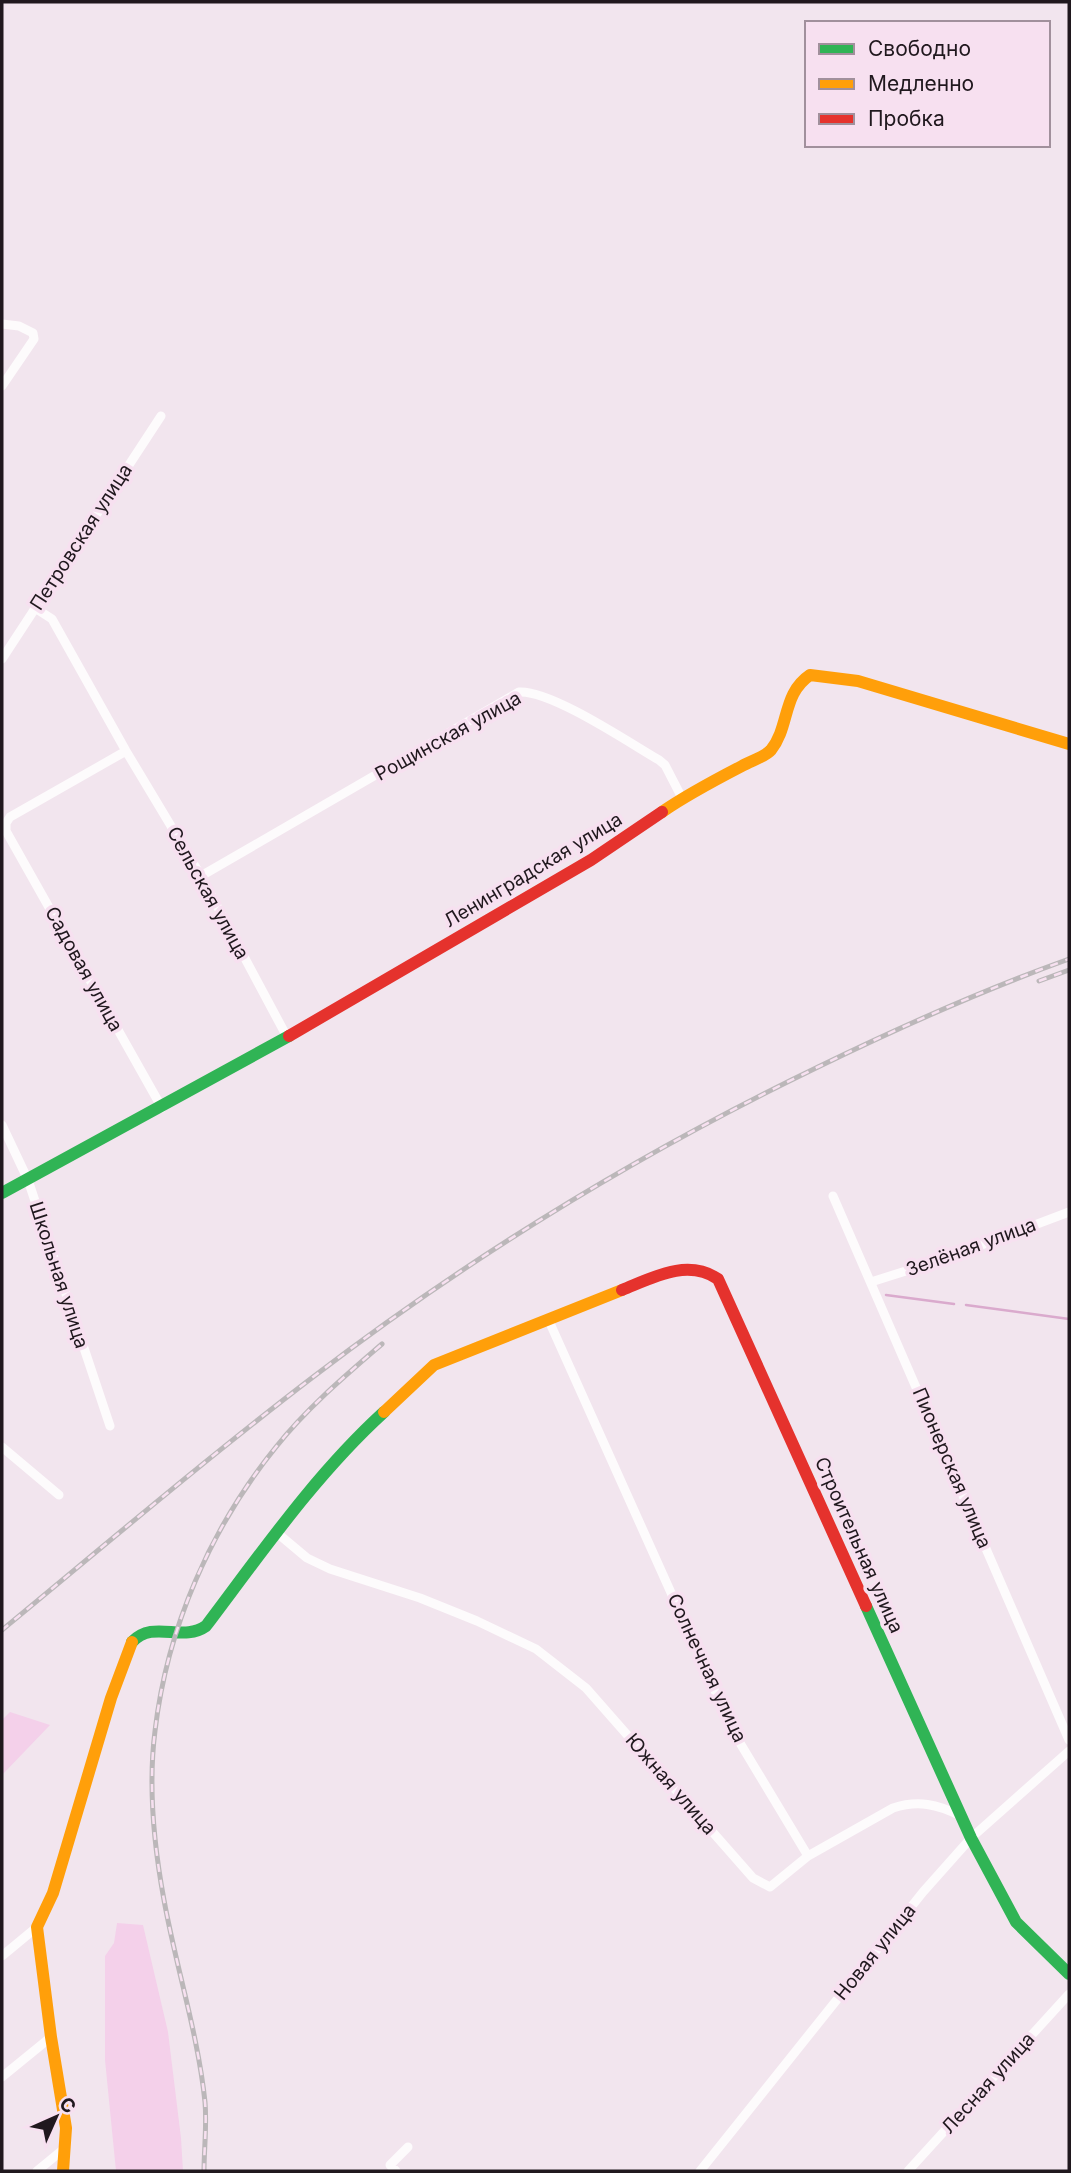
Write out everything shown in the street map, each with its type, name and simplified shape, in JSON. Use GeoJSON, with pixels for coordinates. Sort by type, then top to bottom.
{"type":"FeatureCollection","features":[{"type":"Feature","properties":{"kind":"street"},"geometry":{"type":"LineString","coordinates":[[2,324],[19,326],[33,333],[34,339],[2,386]]}},
{"type":"Feature","properties":{"kind":"street","name":"Петровская улица"},"geometry":{"type":"LineString","coordinates":[[2,659],[161,416]]}},
{"type":"Feature","properties":{"kind":"street","name":"Сельская улица"},"geometry":{"type":"LineString","coordinates":[[35,608],[52,619],[126,751],[201,876],[287,1037]]}},
{"type":"Feature","properties":{"kind":"street","name":"Ленинградская улица"},"geometry":{"type":"LineString","coordinates":[[2,1193],[162,1108],[287,1037],[591,860],[682,798],[770,751],[786,717],[792,694],[798,683],[810,675],[858,681],[1069,744]]}},
{"type":"Feature","properties":{"kind":"street","name":"Рощинская улица"},"geometry":{"type":"LineString","coordinates":[[201,876],[519,692],[549,698],[659,760],[665,765],[682,798]]}},
{"type":"Feature","properties":{"kind":"street","name":"Садовая улица"},"geometry":{"type":"LineString","coordinates":[[126,751],[10,817],[6,827],[162,1108]]}},
{"type":"Feature","properties":{"kind":"street","name":"Школьная улица"},"geometry":{"type":"LineString","coordinates":[[2,1125],[28,1180],[110,1426]]}},
{"type":"Feature","properties":{"kind":"street","name":"Пионерская улица"},"geometry":{"type":"LineString","coordinates":[[833,1196],[1069,1740]]}},
{"type":"Feature","properties":{"kind":"street","name":"Зелёная улица"},"geometry":{"type":"LineString","coordinates":[[871,1282],[950,1257],[1069,1212]]}},
{"type":"Feature","properties":{"kind":"street","name":"Строительная улица"},"geometry":{"type":"LineString","coordinates":[[549,1321],[660,1275],[681,1269],[697,1268],[718,1279],[971,1838],[1016,1922],[1069,1975]]}},
{"type":"Feature","properties":{"kind":"street"},"geometry":{"type":"LineString","coordinates":[[2,1956],[37,1927],[53,1893],[111,1698],[133,1640],[143,1632],[158,1630],[190,1634],[200,1631],[276,1532],[350,1443],[434,1365],[549,1321]]}},
{"type":"Feature","properties":{"kind":"street","name":"Солнечная улица"},"geometry":{"type":"LineString","coordinates":[[549,1321],[734,1733],[807,1856]]}},
{"type":"Feature","properties":{"kind":"street"},"geometry":{"type":"LineString","coordinates":[[2,1447],[59,1495]]}},
{"type":"Feature","properties":{"kind":"street","name":"Южная улица"},"geometry":{"type":"LineString","coordinates":[[276,1532],[307,1558],[330,1569],[420,1598],[536,1649],[586,1688],[753,1878],[770,1887],[807,1856]]}},
{"type":"Feature","properties":{"kind":"street","name":"Новая улица"},"geometry":{"type":"LineString","coordinates":[[700,2171],[923,1892],[971,1838],[1069,1751]]}},
{"type":"Feature","properties":{"kind":"street"},"geometry":{"type":"LineString","coordinates":[[807,1856],[893,1808],[906,1804],[928,1803],[961,1815]]}},
{"type":"Feature","properties":{"kind":"street"},"geometry":{"type":"LineString","coordinates":[[37,1927],[66,2128],[63,2171]]}},
{"type":"Feature","properties":{"kind":"street","name":"Лесная улица"},"geometry":{"type":"LineString","coordinates":[[908,2171],[1069,1995]]}},
{"type":"Feature","properties":{"kind":"street"},"geometry":{"type":"LineString","coordinates":[[2,2077],[51,2037]]}},
{"type":"Feature","properties":{"kind":"street"},"geometry":{"type":"LineString","coordinates":[[396,2171],[390,2165],[408,2147]]}},
{"type":"Feature","properties":{"kind":"street"},"geometry":{"type":"LineString","coordinates":[[37,2171],[65,2148]]}},
{"type":"Feature","properties":{"kind":"shaded area"},"geometry":{"type":"Polygon","coordinates":[[[10,1712],[50,1725],[2,1775],[2,1720],[10,1712]]]}},
{"type":"Feature","properties":{"kind":"shaded area"},"geometry":{"type":"Polygon","coordinates":[[[117,1923],[143,1925],[168,2032],[183,2171],[116,2171],[105,2060],[105,1956],[114,1943],[117,1923]]]}},
{"type":"Feature","properties":{"kind":"waterway"},"geometry":{"type":"LineString","coordinates":[[886,1295],[954,1304]]}},
{"type":"Feature","properties":{"kind":"waterway"},"geometry":{"type":"LineString","coordinates":[[966,1305],[1069,1319]]}},
{"type":"Feature","properties":{"kind":"railway"},"geometry":{"type":"LineString","coordinates":[[2,1630],[195,1470],[313,1377],[433,1290],[558,1209],[686,1135],[818,1067],[942,1010],[1069,959]]}},
{"type":"Feature","properties":{"kind":"railway"},"geometry":{"type":"LineString","coordinates":[[1039,981],[1069,970]]}},
{"type":"Feature","properties":{"kind":"railway"},"geometry":{"type":"LineString","coordinates":[[204,2171],[206,2111],[202,2077],[164,1900],[155,1837],[152,1773],[161,1693],[181,1617],[212,1545],[231,1511],[276,1447],[300,1419],[382,1344]]}},
{"type":"Feature","properties":{"kind":"traffic: fast"},"geometry":{"type":"LineString","coordinates":[[2,1193],[289,1036]]}},
{"type":"Feature","properties":{"kind":"traffic: fast"},"geometry":{"type":"LineString","coordinates":[[132,1642],[149,1632],[197,1631],[206,1626],[312,1488],[384,1412]]}},
{"type":"Feature","properties":{"kind":"traffic: fast"},"geometry":{"type":"LineString","coordinates":[[866,1606],[971,1838],[1016,1922],[1069,1974]]}},
{"type":"Feature","properties":{"kind":"traffic: slow"},"geometry":{"type":"LineString","coordinates":[[662,812],[771,750],[777,741],[795,691],[810,675],[858,681],[1069,744]]}},
{"type":"Feature","properties":{"kind":"traffic: slow"},"geometry":{"type":"LineString","coordinates":[[384,1412],[434,1365],[622,1290]]}},
{"type":"Feature","properties":{"kind":"traffic: slow"},"geometry":{"type":"LineString","coordinates":[[63,2171],[66,2128],[37,1927],[53,1893],[111,1698],[132,1642]]}},
{"type":"Feature","properties":{"kind":"traffic: jam"},"geometry":{"type":"LineString","coordinates":[[289,1036],[591,860],[662,812]]}},
{"type":"Feature","properties":{"kind":"traffic: jam"},"geometry":{"type":"LineString","coordinates":[[622,1290],[657,1276],[682,1270],[694,1270],[718,1279],[866,1606]]}}]}
